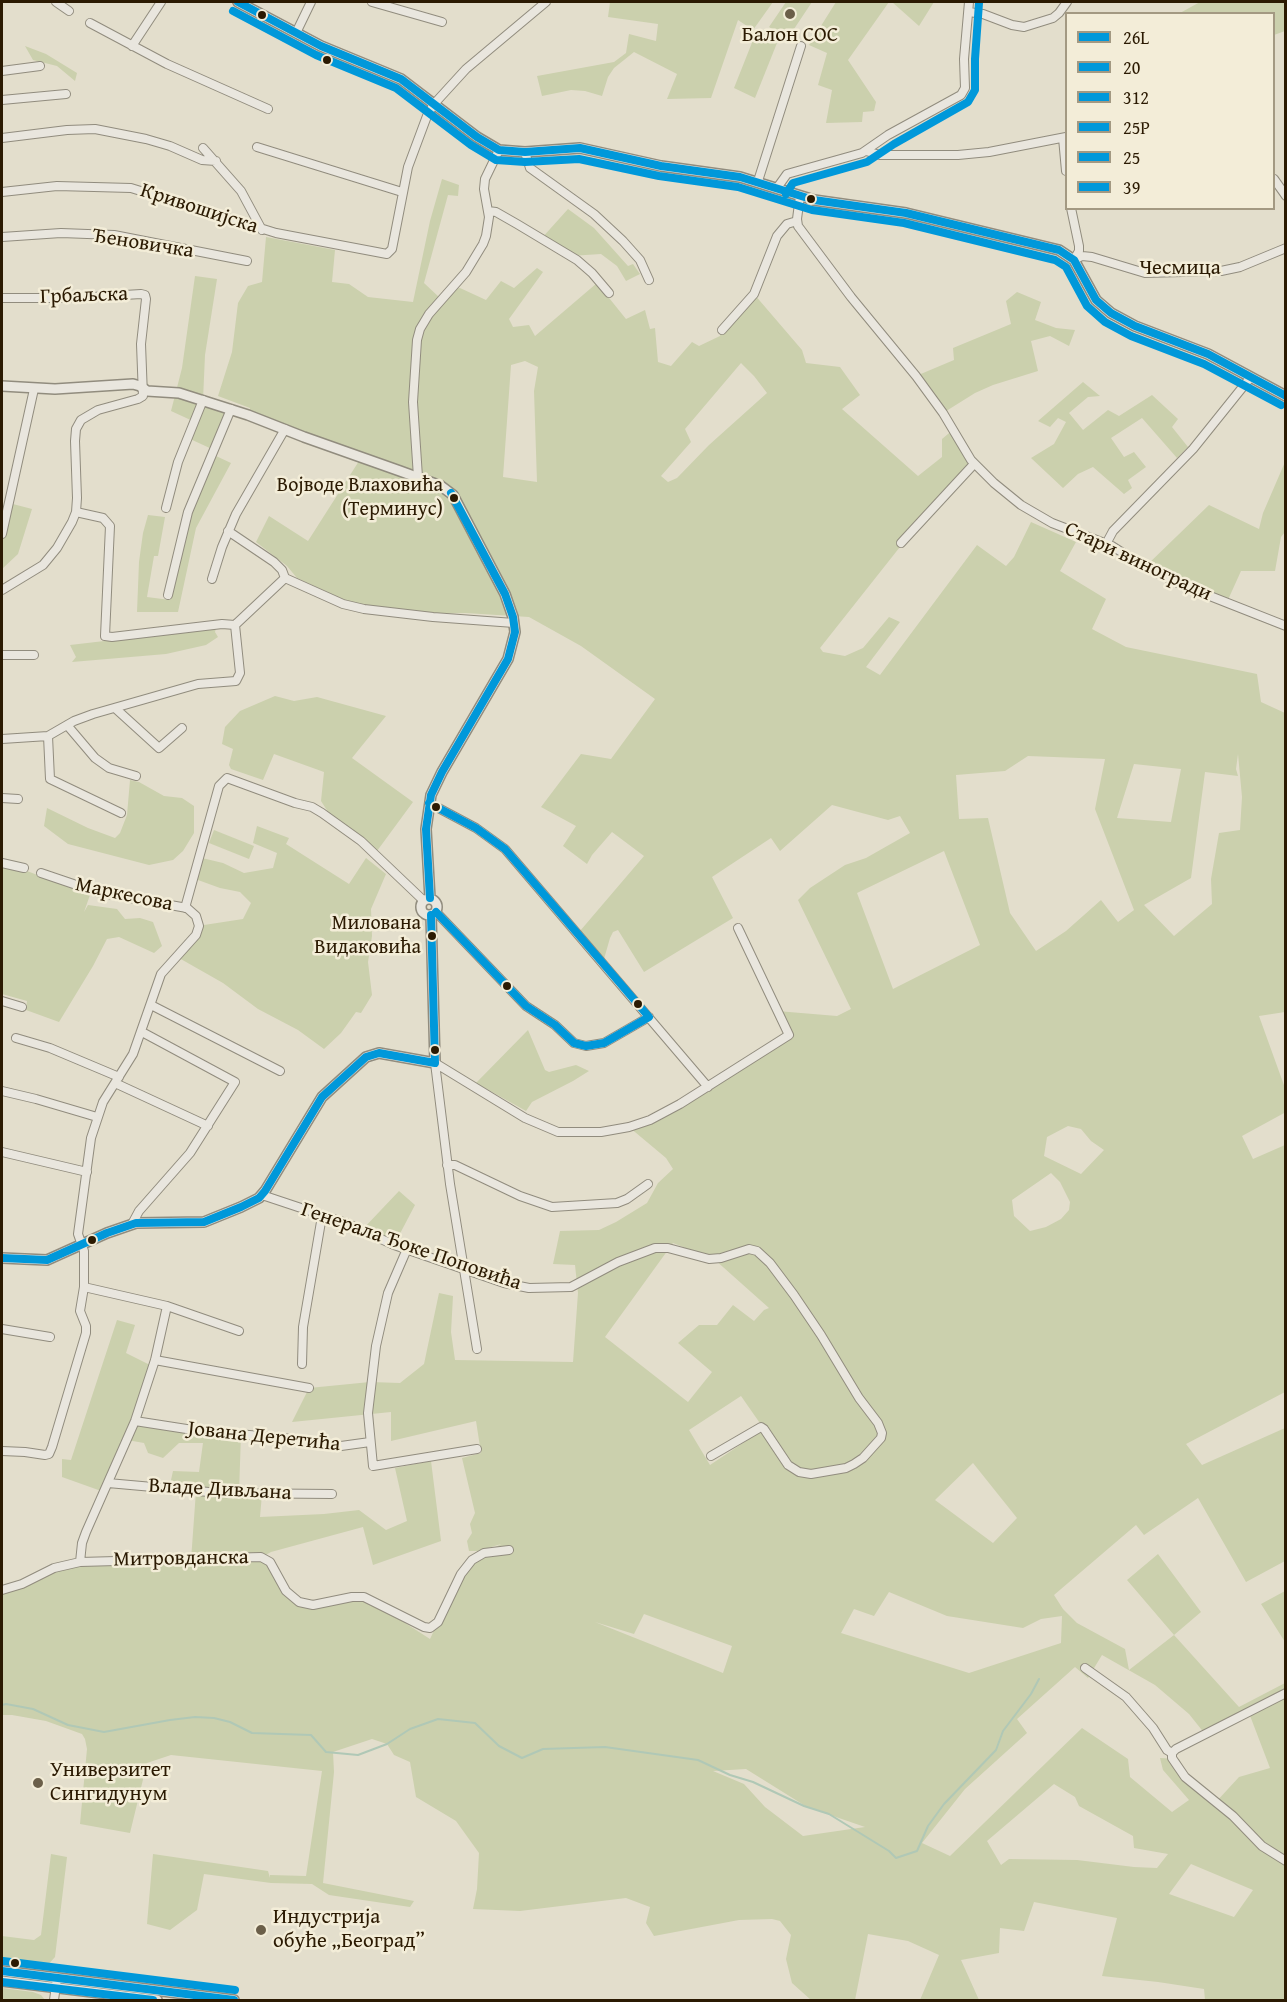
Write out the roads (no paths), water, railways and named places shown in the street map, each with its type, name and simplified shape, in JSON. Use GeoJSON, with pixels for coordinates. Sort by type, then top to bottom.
{"type":"FeatureCollection","features":[{"type":"Feature","properties":{"kind":"street"},"geometry":{"type":"LineString","coordinates":[[56,2],[69,11]]}},
{"type":"Feature","properties":{"kind":"street"},"geometry":{"type":"LineString","coordinates":[[132,46],[160,2]]}},
{"type":"Feature","properties":{"kind":"street"},"geometry":{"type":"LineString","coordinates":[[238,2],[330,50],[401,79],[477,137],[499,150],[525,152],[580,148],[661,166],[758,181],[800,196],[896,212],[1056,248],[1074,260],[1096,300],[1111,314],[1135,326],[1208,354],[1286,396]]}},
{"type":"Feature","properties":{"kind":"street"},"geometry":{"type":"LineString","coordinates":[[296,33],[311,2]]}},
{"type":"Feature","properties":{"kind":"street"},"geometry":{"type":"LineString","coordinates":[[377,2],[442,22]]}},
{"type":"Feature","properties":{"kind":"street"},"geometry":{"type":"LineString","coordinates":[[257,147],[402,192],[408,167],[427,116],[434,104],[466,69],[546,2]]}},
{"type":"Feature","properties":{"kind":"street"},"geometry":{"type":"LineString","coordinates":[[777,188],[783,177],[793,171],[856,156],[888,135],[959,97],[965,88],[964,59],[969,2]]}},
{"type":"Feature","properties":{"kind":"street"},"geometry":{"type":"LineString","coordinates":[[969,12],[1024,27],[1053,18],[1067,2]]}},
{"type":"Feature","properties":{"kind":"street"},"geometry":{"type":"LineString","coordinates":[[90,23],[132,46],[268,109]]}},
{"type":"Feature","properties":{"kind":"street"},"geometry":{"type":"LineString","coordinates":[[758,181],[801,46]]}},
{"type":"Feature","properties":{"kind":"street"},"geometry":{"type":"LineString","coordinates":[[2,71],[40,66]]}},
{"type":"Feature","properties":{"kind":"street"},"geometry":{"type":"LineString","coordinates":[[2,100],[66,94]]}},
{"type":"Feature","properties":{"kind":"street"},"geometry":{"type":"LineString","coordinates":[[2,138],[95,129],[170,146],[202,160],[216,161]]}},
{"type":"Feature","properties":{"kind":"street"},"geometry":{"type":"LineString","coordinates":[[866,151],[880,155],[968,154],[1065,138]]}},
{"type":"Feature","properties":{"kind":"street"},"geometry":{"type":"LineString","coordinates":[[202,148],[216,161],[246,198],[262,230]]}},
{"type":"Feature","properties":{"kind":"street"},"geometry":{"type":"LineString","coordinates":[[418,477],[413,402],[417,340],[420,329],[429,314],[466,272],[480,252],[486,236],[489,217],[484,189],[485,179],[499,150]]}},
{"type":"Feature","properties":{"kind":"street"},"geometry":{"type":"LineString","coordinates":[[525,152],[530,168],[594,214],[634,252],[648,280]]}},
{"type":"Feature","properties":{"kind":"street"},"geometry":{"type":"LineString","coordinates":[[1275,180],[1286,196]]}},
{"type":"Feature","properties":{"kind":"street","name":"Кривошијска"},"geometry":{"type":"LineString","coordinates":[[2,192],[44,187],[123,186],[262,230],[387,254],[392,249],[402,192]]}},
{"type":"Feature","properties":{"kind":"street"},"geometry":{"type":"LineString","coordinates":[[722,330],[754,294],[777,236],[787,224],[797,221],[800,196]]}},
{"type":"Feature","properties":{"kind":"street"},"geometry":{"type":"LineString","coordinates":[[1071,210],[1079,246],[1074,260]]}},
{"type":"Feature","properties":{"kind":"street"},"geometry":{"type":"LineString","coordinates":[[488,211],[517,224],[577,260],[609,293]]}},
{"type":"Feature","properties":{"kind":"street","name":"Стари виногради"},"geometry":{"type":"LineString","coordinates":[[797,221],[798,226],[828,266],[895,348],[943,413],[974,464],[994,483],[1035,514],[1106,544],[1165,577],[1286,626]]}},
{"type":"Feature","properties":{"kind":"street","name":"Ђеновичка"},"geometry":{"type":"LineString","coordinates":[[2,237],[61,233],[114,235],[247,261]]}},
{"type":"Feature","properties":{"kind":"street","name":"Чесмица"},"geometry":{"type":"LineString","coordinates":[[1074,260],[1082,256],[1092,257],[1139,272],[1152,273],[1221,271],[1240,267],[1286,248]]}},
{"type":"Feature","properties":{"kind":"street","name":"Грбаљска"},"geometry":{"type":"LineString","coordinates":[[2,298],[144,294],[146,299],[141,344],[143,388]]}},
{"type":"Feature","properties":{"kind":"street"},"geometry":{"type":"LineString","coordinates":[[1106,544],[1113,531],[1193,449],[1250,378]]}},
{"type":"Feature","properties":{"kind":"street"},"geometry":{"type":"LineString","coordinates":[[2,386],[34,389],[133,384],[150,391],[179,393],[285,429],[447,489],[456,500],[505,594],[514,623],[514,641],[508,659],[442,772],[429,803],[426,829],[427,900]]}},
{"type":"Feature","properties":{"kind":"street"},"geometry":{"type":"LineString","coordinates":[[2,590],[43,565],[57,548],[76,512],[75,441],[78,425],[91,413],[141,398],[143,388]]}},
{"type":"Feature","properties":{"kind":"street"},"geometry":{"type":"LineString","coordinates":[[2,534],[34,389]]}},
{"type":"Feature","properties":{"kind":"street"},"geometry":{"type":"LineString","coordinates":[[166,508],[178,462],[203,400]]}},
{"type":"Feature","properties":{"kind":"street"},"geometry":{"type":"LineString","coordinates":[[168,595],[188,512],[231,410]]}},
{"type":"Feature","properties":{"kind":"street"},"geometry":{"type":"LineString","coordinates":[[212,579],[228,531],[285,429]]}},
{"type":"Feature","properties":{"kind":"street"},"geometry":{"type":"LineString","coordinates":[[901,543],[974,464]]}},
{"type":"Feature","properties":{"kind":"street"},"geometry":{"type":"LineString","coordinates":[[76,512],[103,518],[110,526],[105,636],[235,625],[285,578]]}},
{"type":"Feature","properties":{"kind":"street"},"geometry":{"type":"LineString","coordinates":[[228,531],[274,562],[281,568],[285,578],[343,604],[422,616],[514,623]]}},
{"type":"Feature","properties":{"kind":"street"},"geometry":{"type":"LineString","coordinates":[[2,739],[48,736],[84,717],[198,684],[236,681],[240,673],[235,625]]}},
{"type":"Feature","properties":{"kind":"street"},"geometry":{"type":"LineString","coordinates":[[2,655],[34,655]]}},
{"type":"Feature","properties":{"kind":"street"},"geometry":{"type":"LineString","coordinates":[[115,708],[159,748],[182,728]]}},
{"type":"Feature","properties":{"kind":"street"},"geometry":{"type":"LineString","coordinates":[[67,725],[95,758],[109,768],[136,776]]}},
{"type":"Feature","properties":{"kind":"street"},"geometry":{"type":"LineString","coordinates":[[48,736],[50,779],[121,813]]}},
{"type":"Feature","properties":{"kind":"street"},"geometry":{"type":"LineString","coordinates":[[185,908],[219,786],[227,778],[312,807],[361,842],[427,900],[437,903],[433,913],[435,1063],[447,1165],[477,1349]]}},
{"type":"Feature","properties":{"kind":"street"},"geometry":{"type":"LineString","coordinates":[[2,798],[18,799]]}},
{"type":"Feature","properties":{"kind":"street"},"geometry":{"type":"LineString","coordinates":[[429,803],[483,832],[505,849],[708,1087]]}},
{"type":"Feature","properties":{"kind":"street"},"geometry":{"type":"LineString","coordinates":[[2,863],[24,868]]}},
{"type":"Feature","properties":{"kind":"street","name":"Маркесова"},"geometry":{"type":"LineString","coordinates":[[41,873],[97,892],[185,908],[194,913],[199,926],[196,935],[164,970],[151,1005]]}},
{"type":"Feature","properties":{"kind":"street"},"geometry":{"type":"LineString","coordinates":[[427,900],[421,905],[422,912],[433,913],[526,1006],[555,1025],[574,1043],[588,1046],[604,1043],[649,1017]]}},
{"type":"Feature","properties":{"kind":"street"},"geometry":{"type":"LineString","coordinates":[[2,1257],[47,1260],[132,1224],[204,1222],[248,1204],[262,1195],[321,1097],[366,1057],[379,1053],[435,1063],[525,1118],[550,1130],[569,1133],[601,1132],[640,1125],[665,1113],[789,1035],[738,928]]}},
{"type":"Feature","properties":{"kind":"street"},"geometry":{"type":"LineString","coordinates":[[2,1001],[22,1007]]}},
{"type":"Feature","properties":{"kind":"street"},"geometry":{"type":"LineString","coordinates":[[2,1451],[45,1455],[50,1452],[86,1333],[80,1311],[84,1287],[84,1251],[78,1234],[87,1172],[88,1147],[97,1117],[131,1057],[151,1005],[280,1071]]}},
{"type":"Feature","properties":{"kind":"street"},"geometry":{"type":"LineString","coordinates":[[132,1224],[139,1211],[190,1154],[233,1088],[234,1080],[142,1032]]}},
{"type":"Feature","properties":{"kind":"street"},"geometry":{"type":"LineString","coordinates":[[16,1038],[50,1048],[208,1126]]}},
{"type":"Feature","properties":{"kind":"street"},"geometry":{"type":"LineString","coordinates":[[2,1091],[97,1117]]}},
{"type":"Feature","properties":{"kind":"street"},"geometry":{"type":"LineString","coordinates":[[2,1152],[87,1172]]}},
{"type":"Feature","properties":{"kind":"street"},"geometry":{"type":"LineString","coordinates":[[447,1165],[455,1165],[520,1196],[552,1207],[617,1203],[627,1199],[648,1184]]}},
{"type":"Feature","properties":{"kind":"street","name":"Генерала Ђоке Поповића"},"geometry":{"type":"LineString","coordinates":[[262,1195],[407,1249],[519,1287],[561,1288],[579,1284],[618,1262],[655,1248],[668,1248],[709,1260],[749,1249],[757,1251],[770,1263],[822,1336],[859,1398],[878,1423],[882,1432],[881,1438],[863,1458],[854,1464],[846,1468],[811,1474],[799,1472],[788,1465],[765,1429],[760,1427],[711,1456]]}},
{"type":"Feature","properties":{"kind":"street"},"geometry":{"type":"LineString","coordinates":[[302,1364],[303,1327],[322,1216]]}},
{"type":"Feature","properties":{"kind":"street"},"geometry":{"type":"LineString","coordinates":[[370,1442],[368,1413],[376,1346],[388,1293],[407,1249]]}},
{"type":"Feature","properties":{"kind":"street"},"geometry":{"type":"LineString","coordinates":[[84,1287],[167,1306],[238,1330]]}},
{"type":"Feature","properties":{"kind":"street"},"geometry":{"type":"LineString","coordinates":[[80,1562],[86,1532],[135,1421],[155,1360],[167,1306]]}},
{"type":"Feature","properties":{"kind":"street"},"geometry":{"type":"LineString","coordinates":[[2,1329],[50,1337]]}},
{"type":"Feature","properties":{"kind":"street"},"geometry":{"type":"LineString","coordinates":[[155,1360],[309,1388]]}},
{"type":"Feature","properties":{"kind":"street","name":"Јована Деретића"},"geometry":{"type":"LineString","coordinates":[[135,1421],[193,1430],[283,1438],[330,1445],[351,1446],[370,1442],[373,1466],[477,1449]]}},
{"type":"Feature","properties":{"kind":"street","name":"Владе Дивљана"},"geometry":{"type":"LineString","coordinates":[[108,1483],[220,1492],[332,1494]]}},
{"type":"Feature","properties":{"kind":"street","name":"Митровданска"},"geometry":{"type":"LineString","coordinates":[[2,1590],[22,1584],[54,1568],[80,1562],[264,1558],[273,1566],[289,1595],[299,1602],[313,1605],[352,1597],[364,1597],[430,1628],[438,1622],[461,1574],[472,1560],[484,1553],[509,1550]]}},
{"type":"Feature","properties":{"kind":"street"},"geometry":{"type":"LineString","coordinates":[[1085,1668],[1126,1697],[1153,1728],[1167,1750],[1172,1753]]}},
{"type":"Feature","properties":{"kind":"street"},"geometry":{"type":"LineString","coordinates":[[1286,1693],[1172,1753],[1176,1767],[1185,1777],[1226,1810],[1262,1846],[1286,1861]]}},
{"type":"Feature","properties":{"kind":"street"},"geometry":{"type":"LineString","coordinates":[[2,1971],[158,2001]]}},
{"type":"Feature","properties":{"kind":"street"},"geometry":{"type":"LineString","coordinates":[[2,1981],[56,1983],[234,2001]]}},
{"type":"Feature","properties":{"kind":"street"},"geometry":{"type":"LineString","coordinates":[[54,2001],[56,1983]]}},
{"type":"Feature","properties":{"kind":"waterway"},"geometry":{"type":"LineString","coordinates":[[2,1705],[33,1709],[68,1725],[104,1732],[170,1720],[195,1717],[214,1718],[230,1722],[252,1733],[311,1735],[326,1752],[358,1755],[387,1744],[410,1729],[438,1719],[475,1723],[499,1746],[522,1758],[543,1749],[605,1747],[698,1760],[804,1806],[829,1814],[889,1851],[896,1858],[917,1851],[928,1826],[944,1804],[996,1750],[1003,1731],[1031,1694],[1039,1679]]}},
{"type":"Feature","properties":{"kind":"place","name":"Балон СОС"},"geometry":{"type":"Point","coordinates":[790,14]}},
{"type":"Feature","properties":{"kind":"place","name":"Војводе Влаховића (Терминус)"},"geometry":{"type":"Point","coordinates":[454,498]}},
{"type":"Feature","properties":{"kind":"place","name":"Милована Видаковића"},"geometry":{"type":"Point","coordinates":[432,936]}},
{"type":"Feature","properties":{"kind":"place","name":"Универзитет Сингидунум"},"geometry":{"type":"Point","coordinates":[38,1783]}},
{"type":"Feature","properties":{"kind":"place","name":"Индустрија обуће „Београд”"},"geometry":{"type":"Point","coordinates":[261,1930]}}]}
